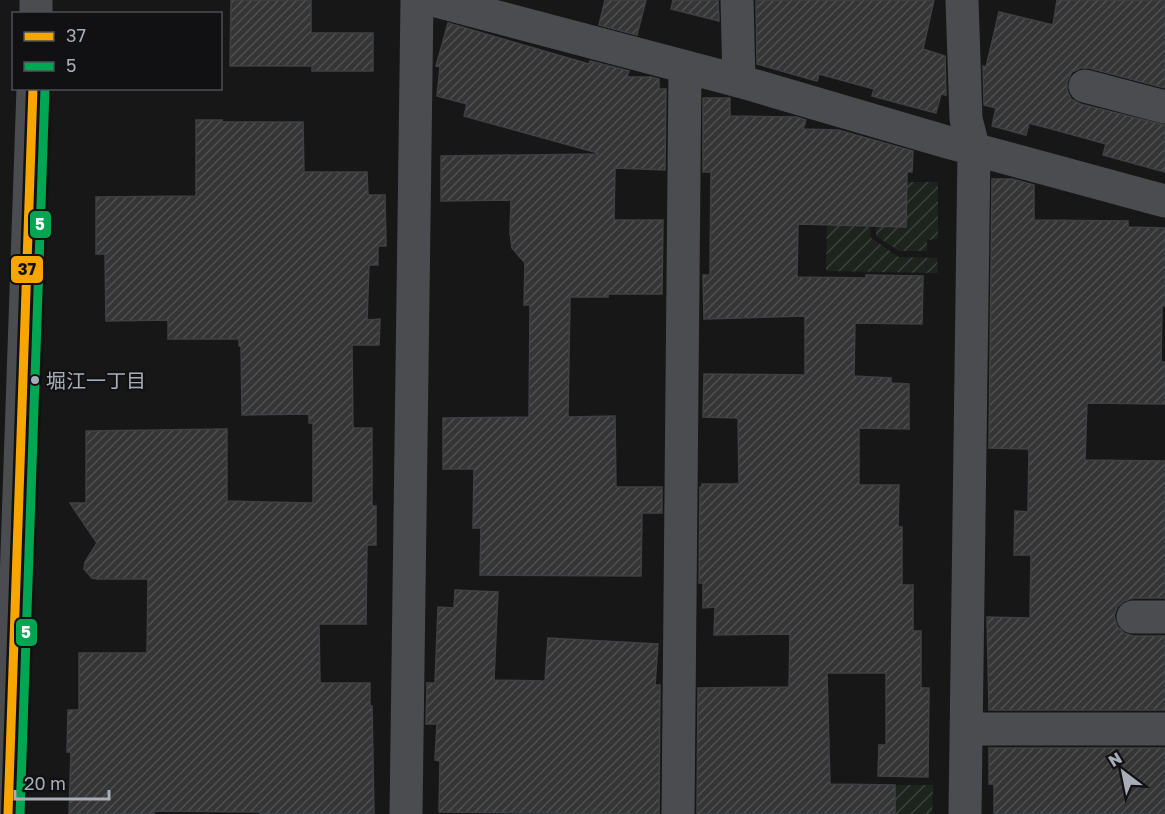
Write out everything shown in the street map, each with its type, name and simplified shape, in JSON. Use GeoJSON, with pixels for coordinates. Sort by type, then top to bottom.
{"type":"FeatureCollection","features":[{"type":"Feature","properties":{"kind":"street"},"geometry":{"type":"LineString","coordinates":[[406,814],[417,0]]}},
{"type":"Feature","properties":{"kind":"street"},"geometry":{"type":"LineString","coordinates":[[433,0],[487,8],[974,150],[1165,201]]}},
{"type":"Feature","properties":{"kind":"street"},"geometry":{"type":"LineString","coordinates":[[737,0],[739,81]]}},
{"type":"Feature","properties":{"kind":"street"},"geometry":{"type":"LineString","coordinates":[[962,0],[966,119],[974,150],[965,814]]}},
{"type":"Feature","properties":{"kind":"street"},"geometry":{"type":"LineString","coordinates":[[678,814],[685,67]]}},
{"type":"Feature","properties":{"kind":"street"},"geometry":{"type":"LineString","coordinates":[[1085,86],[1165,107]]}},
{"type":"Feature","properties":{"kind":"street"},"geometry":{"type":"LineString","coordinates":[[8,814],[33,90]]}},
{"type":"Feature","properties":{"kind":"street"},"geometry":{"type":"LineString","coordinates":[[967,729],[1165,729]]}},
{"type":"Feature","properties":{"kind":"shaded area"},"geometry":{"type":"Polygon","coordinates":[[[828,181],[842,181],[842,225],[870,227],[871,238],[899,257],[937,258],[938,273],[826,271],[828,181]]]}},
{"type":"Feature","properties":{"kind":"shaded area"},"geometry":{"type":"Polygon","coordinates":[[[907,182],[938,182],[938,239],[927,240],[927,251],[899,251],[876,236],[876,227],[906,227],[907,182]]]}},
{"type":"Feature","properties":{"kind":"shaded area"},"geometry":{"type":"Polygon","coordinates":[[[895,785],[933,785],[932,814],[895,814],[895,785]]]}},
{"type":"Feature","properties":{"kind":"building"},"geometry":{"type":"Polygon","coordinates":[[[231,0],[311,0],[311,33],[373,33],[373,71],[312,71],[312,66],[230,66],[231,0]]]}},
{"type":"Feature","properties":{"kind":"building"},"geometry":{"type":"Polygon","coordinates":[[[605,0],[646,0],[637,35],[599,25],[605,0]]]}},
{"type":"Feature","properties":{"kind":"building"},"geometry":{"type":"Polygon","coordinates":[[[673,0],[718,0],[719,21],[671,9],[673,0]]]}},
{"type":"Feature","properties":{"kind":"building"},"geometry":{"type":"Polygon","coordinates":[[[756,0],[934,0],[923,49],[945,56],[946,95],[941,94],[936,113],[872,96],[874,89],[819,74],[817,81],[757,64],[756,0]]]}},
{"type":"Feature","properties":{"kind":"building"},"geometry":{"type":"Polygon","coordinates":[[[1057,0],[1165,0],[1165,88],[1089,68],[1081,68],[1072,72],[1067,82],[1067,90],[1071,99],[1080,104],[1165,125],[1165,172],[1103,155],[1106,144],[1029,123],[1026,135],[992,126],[996,108],[984,105],[983,66],[986,67],[999,12],[1053,25],[1057,0]]]}},
{"type":"Feature","properties":{"kind":"building"},"geometry":{"type":"Polygon","coordinates":[[[448,23],[589,64],[590,61],[629,71],[627,77],[659,79],[659,89],[666,89],[665,170],[615,168],[614,220],[663,220],[662,294],[570,297],[568,417],[615,416],[616,487],[662,487],[662,513],[642,513],[641,576],[480,575],[481,528],[473,528],[474,469],[443,469],[443,418],[529,417],[530,305],[524,305],[525,263],[512,248],[511,200],[441,201],[441,156],[598,154],[464,116],[467,104],[437,96],[440,67],[436,66],[448,23]]]}},
{"type":"Feature","properties":{"kind":"building"},"geometry":{"type":"Polygon","coordinates":[[[703,98],[730,98],[730,116],[796,117],[806,120],[803,129],[838,130],[913,151],[912,172],[907,172],[906,227],[798,224],[797,277],[923,276],[922,324],[855,323],[854,376],[891,378],[891,383],[909,384],[909,429],[859,428],[859,485],[899,485],[898,527],[902,527],[902,585],[913,585],[913,631],[921,631],[921,688],[929,688],[928,777],[878,776],[879,745],[886,745],[886,673],[827,673],[830,784],[895,785],[895,814],[697,814],[698,688],[789,687],[790,634],[714,635],[715,607],[703,608],[703,583],[699,583],[700,487],[702,484],[739,484],[738,418],[703,417],[704,374],[805,375],[805,316],[704,319],[703,275],[710,275],[711,172],[703,172],[703,98]]]}},
{"type":"Feature","properties":{"kind":"building"},"geometry":{"type":"Polygon","coordinates":[[[196,120],[303,122],[304,172],[367,172],[368,195],[385,195],[386,246],[378,246],[378,265],[369,265],[367,320],[380,319],[379,345],[352,345],[353,428],[372,428],[372,506],[376,506],[376,545],[367,545],[366,624],[319,624],[320,683],[370,683],[374,814],[154,811],[154,814],[69,814],[71,752],[67,752],[68,710],[79,710],[79,653],[147,653],[148,579],[97,579],[92,578],[84,569],[85,562],[97,543],[70,503],[86,503],[86,431],[227,429],[227,501],[313,503],[313,423],[309,423],[309,414],[242,415],[239,339],[168,339],[168,320],[106,321],[105,254],[96,254],[96,197],[196,196],[196,120]]]}},
{"type":"Feature","properties":{"kind":"building"},"geometry":{"type":"Polygon","coordinates":[[[992,179],[1012,179],[1034,185],[1034,220],[1128,221],[1128,227],[1165,228],[1165,306],[1162,306],[1161,362],[1165,362],[1165,404],[1087,403],[1085,460],[1165,461],[1165,598],[1133,598],[1124,601],[1117,607],[1114,616],[1117,626],[1124,633],[1133,636],[1165,636],[1165,710],[989,710],[987,617],[1030,618],[1031,555],[1014,555],[1015,511],[1028,512],[1029,449],[989,448],[992,179]]]}},
{"type":"Feature","properties":{"kind":"building"},"geometry":{"type":"Polygon","coordinates":[[[455,590],[498,592],[494,680],[545,681],[548,638],[658,644],[655,685],[660,685],[659,814],[439,812],[440,761],[435,760],[437,724],[426,724],[427,683],[435,683],[438,607],[454,608],[455,590]]]}},
{"type":"Feature","properties":{"kind":"building"},"geometry":{"type":"Polygon","coordinates":[[[989,748],[1165,748],[1165,814],[994,814],[994,784],[989,784],[989,748]]]}},
{"type":"Feature","properties":{"kind":"transit line","name":"37"},"geometry":{"type":"LineString","coordinates":[[8,814],[33,90]]}},
{"type":"Feature","properties":{"kind":"transit line","name":"5"},"geometry":{"type":"LineString","coordinates":[[20,814],[45,90]]}},
{"type":"Feature","properties":{"kind":"place","name":"堀江一丁目"},"geometry":{"type":"Point","coordinates":[35,380]}}]}
